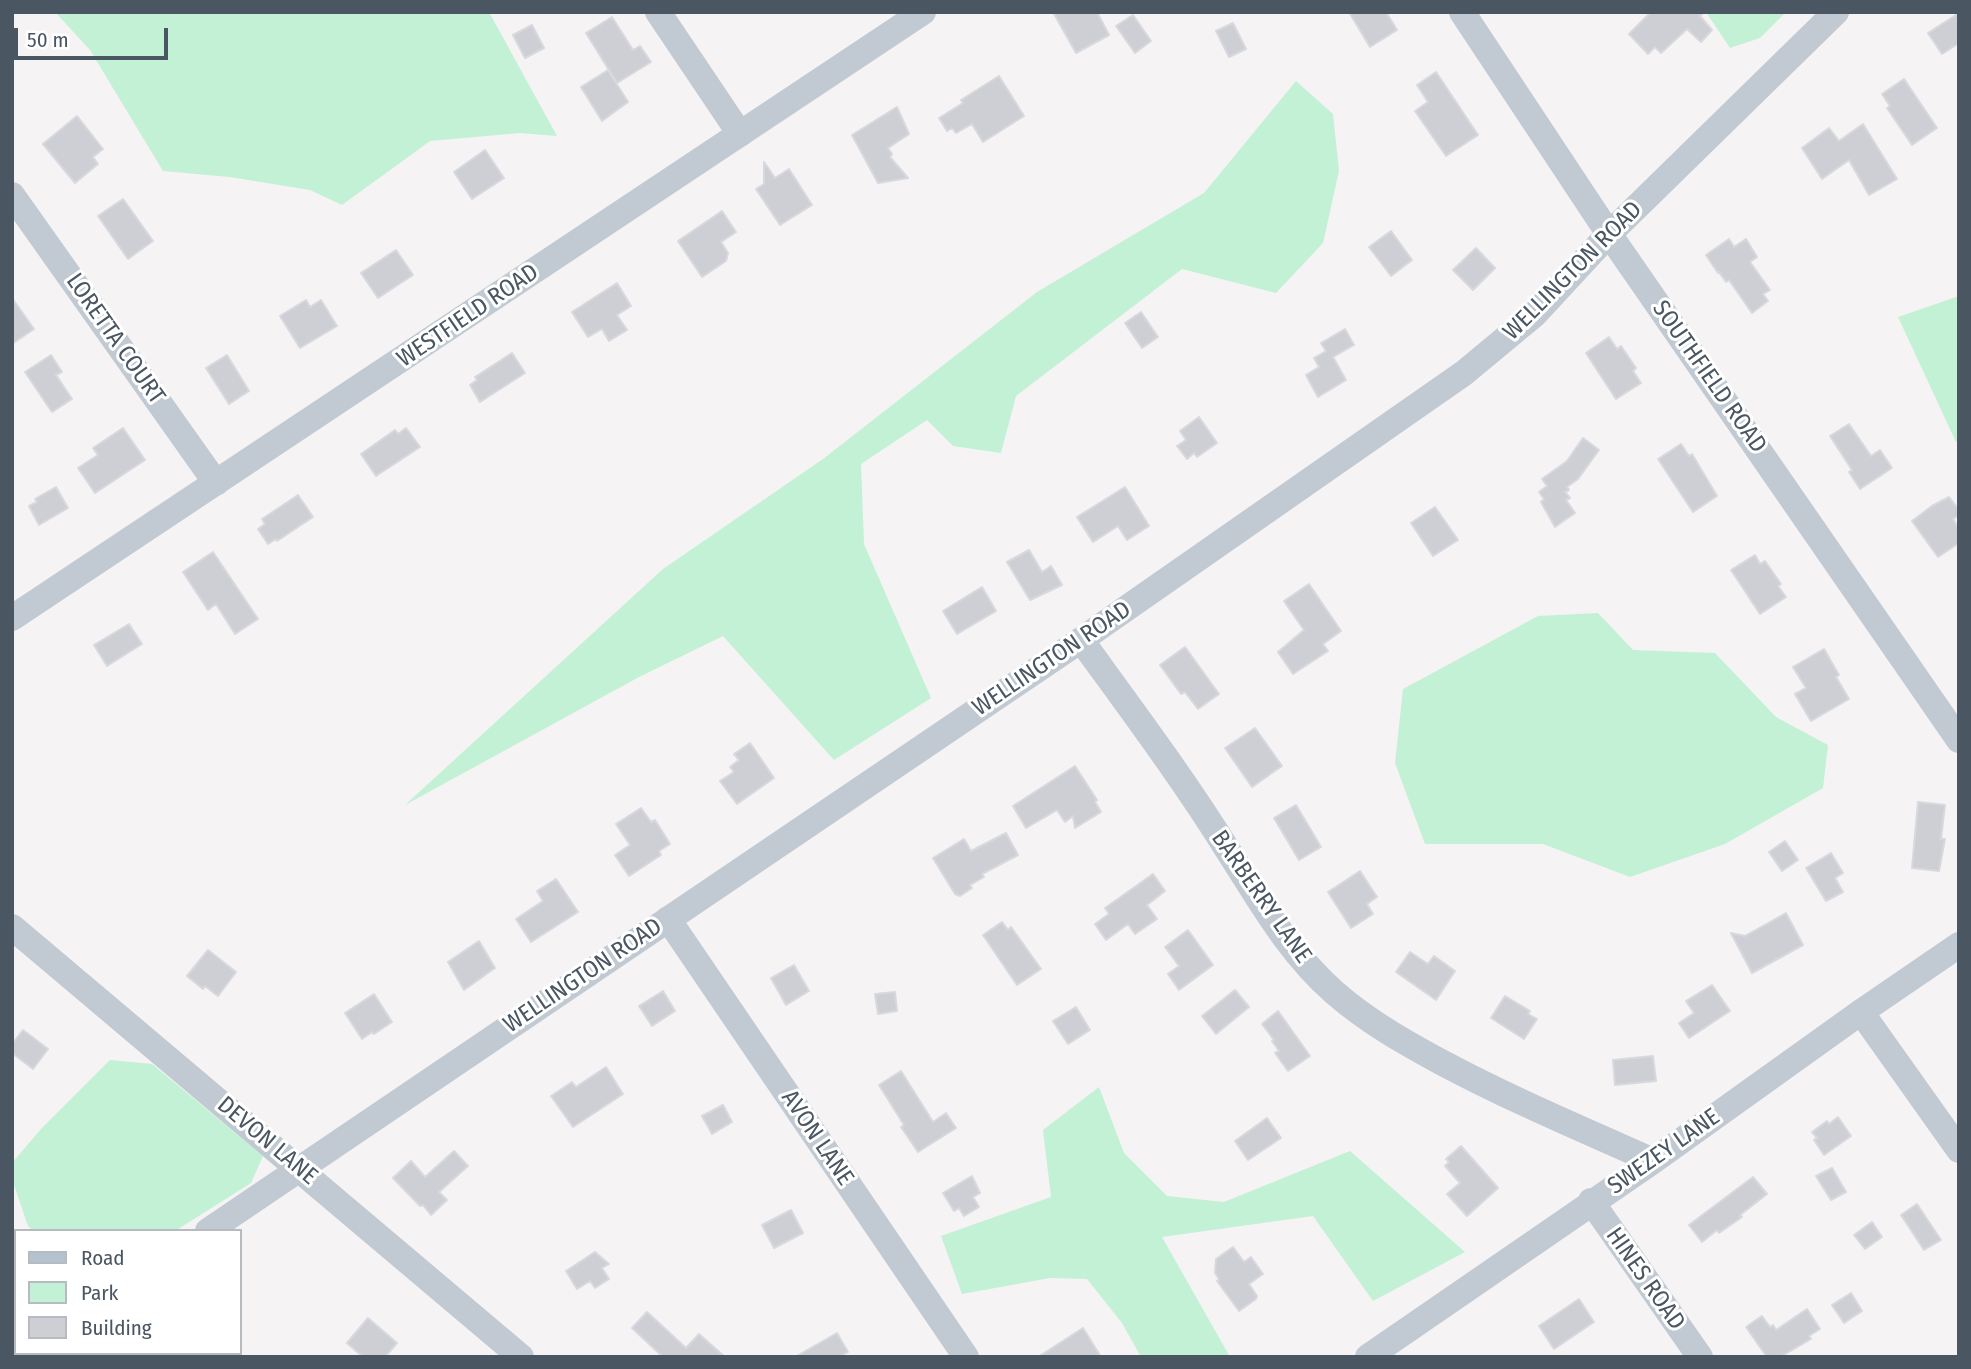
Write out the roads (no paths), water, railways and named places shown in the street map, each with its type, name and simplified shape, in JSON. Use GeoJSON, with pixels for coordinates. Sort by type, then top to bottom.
{"type":"FeatureCollection","features":[{"type":"Feature","properties":{"kind":"street"},"geometry":{"type":"LineString","coordinates":[[658,12],[740,134]]}},
{"type":"Feature","properties":{"kind":"street","name":"WESTFIELD ROAD"},"geometry":{"type":"LineString","coordinates":[[15,610],[216,483],[923,12]]}},
{"type":"Feature","properties":{"kind":"street","name":"SOUTHFIELD ROAD"},"geometry":{"type":"LineString","coordinates":[[1462,12],[1609,234],[1959,740]]}},
{"type":"Feature","properties":{"kind":"street","name":"WELLINGTON ROAD"},"geometry":{"type":"LineString","coordinates":[[211,1229],[1081,640],[1464,373],[1535,314],[1609,234],[1836,12]]}},
{"type":"Feature","properties":{"kind":"street","name":"LORETTA COURT"},"geometry":{"type":"LineString","coordinates":[[12,195],[216,483]]}},
{"type":"Feature","properties":{"kind":"street","name":"BARBERRY LANE"},"geometry":{"type":"LineString","coordinates":[[1081,640],[1205,816],[1253,893],[1301,960],[1334,992],[1377,1024],[1459,1071],[1653,1161]]}},
{"type":"Feature","properties":{"kind":"street","name":"AVON LANE"},"geometry":{"type":"LineString","coordinates":[[668,919],[965,1357]]}},
{"type":"Feature","properties":{"kind":"street","name":"DEVON LANE"},"geometry":{"type":"LineString","coordinates":[[12,927],[521,1357]]}},
{"type":"Feature","properties":{"kind":"street","name":"SWEZEY LANE"},"geometry":{"type":"LineString","coordinates":[[1368,1357],[1591,1201],[1653,1161],[1959,945]]}},
{"type":"Feature","properties":{"kind":"street"},"geometry":{"type":"LineString","coordinates":[[1861,1012],[1959,1150]]}},
{"type":"Feature","properties":{"kind":"street","name":"HINES ROAD"},"geometry":{"type":"LineString","coordinates":[[1591,1201],[1700,1357]]}}]}
